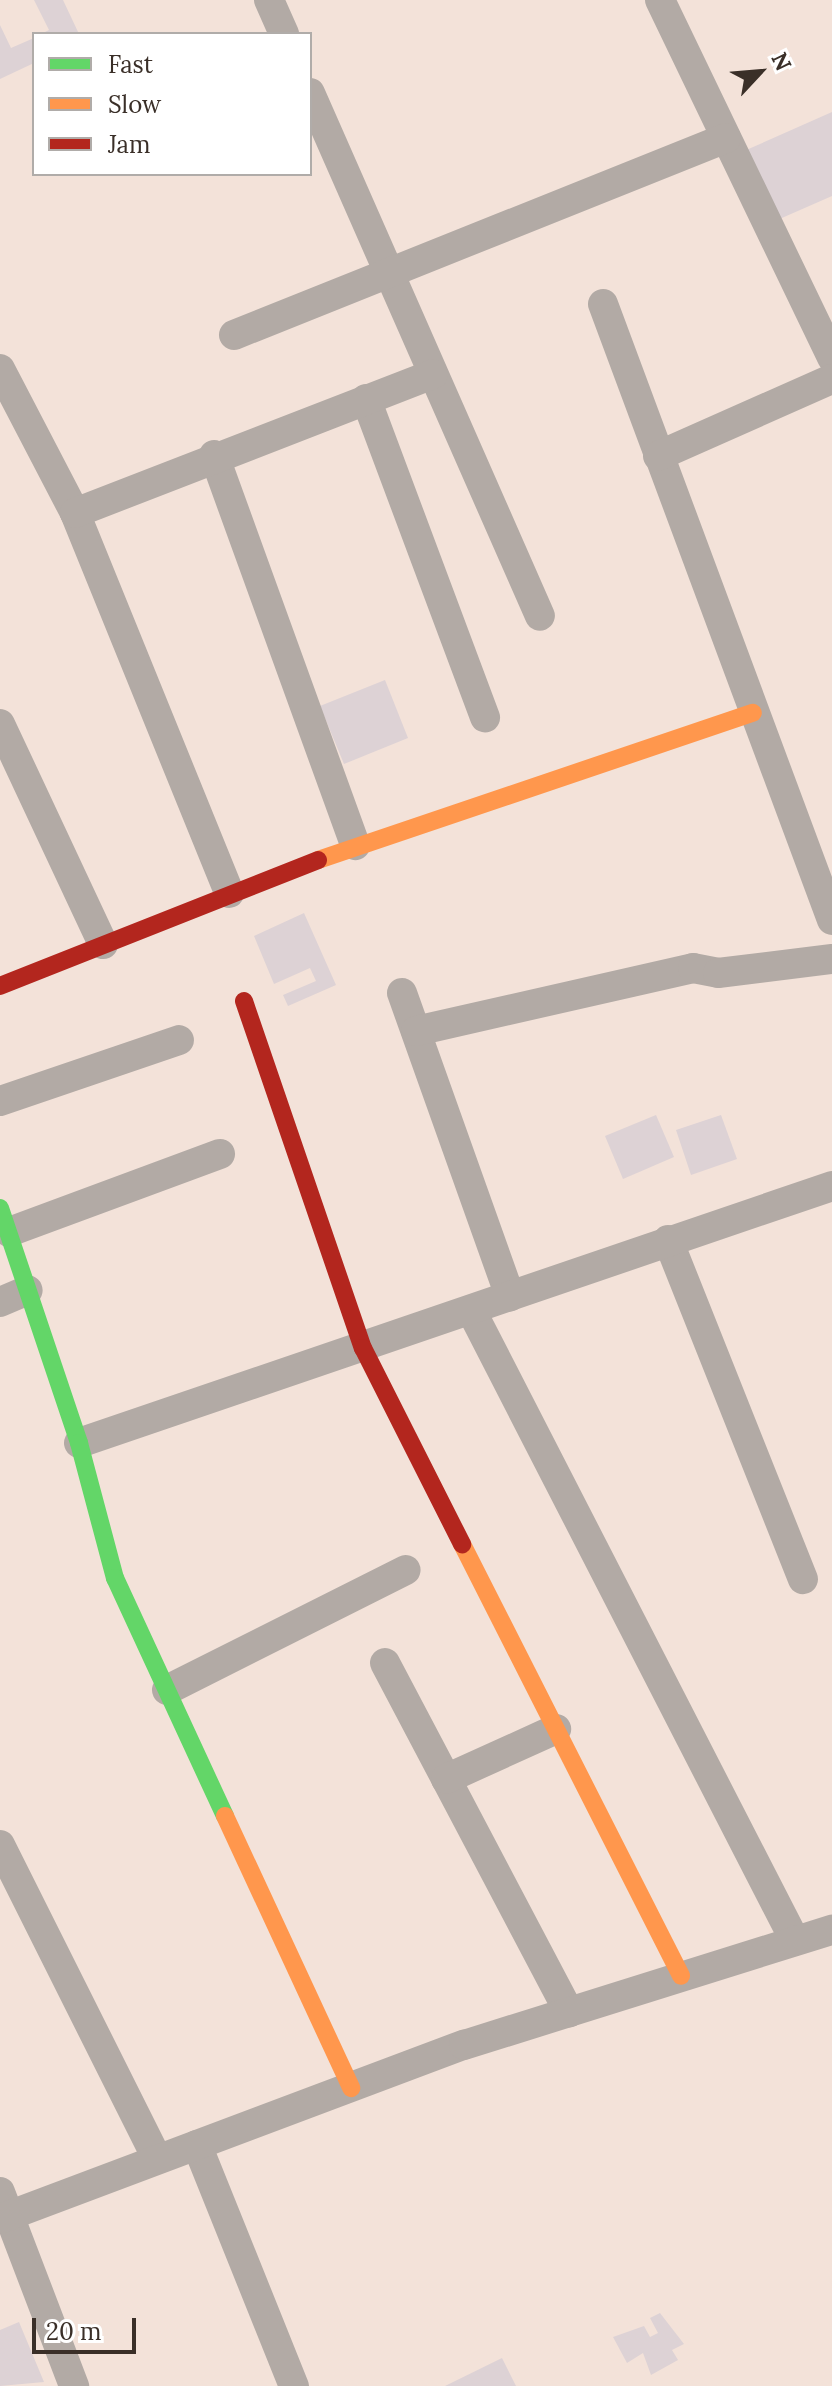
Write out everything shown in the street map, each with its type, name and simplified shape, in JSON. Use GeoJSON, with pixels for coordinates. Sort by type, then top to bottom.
{"type":"FeatureCollection","features":[{"type":"Feature","properties":{"kind":"street"},"geometry":{"type":"LineString","coordinates":[[269,0],[283,32]]}},
{"type":"Feature","properties":{"kind":"street"},"geometry":{"type":"LineString","coordinates":[[660,0],[832,358]]}},
{"type":"Feature","properties":{"kind":"street"},"geometry":{"type":"LineString","coordinates":[[312,98],[540,616]]}},
{"type":"Feature","properties":{"kind":"street"},"geometry":{"type":"LineString","coordinates":[[234,335],[388,270],[726,138]]}},
{"type":"Feature","properties":{"kind":"street"},"geometry":{"type":"LineString","coordinates":[[603,304],[832,920]]}},
{"type":"Feature","properties":{"kind":"street"},"geometry":{"type":"LineString","coordinates":[[0,369],[75,513],[229,893]]}},
{"type":"Feature","properties":{"kind":"street"},"geometry":{"type":"LineString","coordinates":[[75,513],[214,455],[433,374]]}},
{"type":"Feature","properties":{"kind":"street"},"geometry":{"type":"LineString","coordinates":[[658,456],[832,379]]}},
{"type":"Feature","properties":{"kind":"street"},"geometry":{"type":"LineString","coordinates":[[366,399],[485,718]]}},
{"type":"Feature","properties":{"kind":"street"},"geometry":{"type":"LineString","coordinates":[[214,455],[355,845]]}},
{"type":"Feature","properties":{"kind":"street"},"geometry":{"type":"LineString","coordinates":[[0,986],[355,845],[753,713]]}},
{"type":"Feature","properties":{"kind":"street"},"geometry":{"type":"LineString","coordinates":[[0,724],[103,944]]}},
{"type":"Feature","properties":{"kind":"street"},"geometry":{"type":"LineString","coordinates":[[416,1031],[693,968],[718,973],[832,959]]}},
{"type":"Feature","properties":{"kind":"street"},"geometry":{"type":"LineString","coordinates":[[402,993],[510,1296]]}},
{"type":"Feature","properties":{"kind":"street"},"geometry":{"type":"LineString","coordinates":[[244,1001],[363,1348],[681,1976]]}},
{"type":"Feature","properties":{"kind":"street"},"geometry":{"type":"LineString","coordinates":[[0,1101],[179,1040]]}},
{"type":"Feature","properties":{"kind":"street"},"geometry":{"type":"LineString","coordinates":[[220,1154],[4,1220],[79,1443],[115,1578],[351,2088]]}},
{"type":"Feature","properties":{"kind":"street"},"geometry":{"type":"LineString","coordinates":[[79,1443],[832,1186]]}},
{"type":"Feature","properties":{"kind":"street"},"geometry":{"type":"LineString","coordinates":[[668,1240],[803,1579]]}},
{"type":"Feature","properties":{"kind":"street"},"geometry":{"type":"LineString","coordinates":[[0,1302],[28,1290]]}},
{"type":"Feature","properties":{"kind":"street"},"geometry":{"type":"LineString","coordinates":[[471,1310],[795,1941]]}},
{"type":"Feature","properties":{"kind":"street"},"geometry":{"type":"LineString","coordinates":[[167,1690],[406,1570]]}},
{"type":"Feature","properties":{"kind":"street"},"geometry":{"type":"LineString","coordinates":[[385,1663],[569,2012]]}},
{"type":"Feature","properties":{"kind":"street"},"geometry":{"type":"LineString","coordinates":[[446,1779],[556,1729]]}},
{"type":"Feature","properties":{"kind":"street"},"geometry":{"type":"LineString","coordinates":[[0,1845],[157,2159]]}},
{"type":"Feature","properties":{"kind":"street"},"geometry":{"type":"LineString","coordinates":[[74,2386],[3,2209],[157,2159],[569,2012],[832,1930]]}},
{"type":"Feature","properties":{"kind":"street"},"geometry":{"type":"LineString","coordinates":[[197,2145],[294,2386]]}},
{"type":"Feature","properties":{"kind":"building"},"geometry":{"type":"Polygon","coordinates":[[[34,0],[63,0],[78,32],[45,32],[49,30],[34,0]]]}},
{"type":"Feature","properties":{"kind":"building"},"geometry":{"type":"Polygon","coordinates":[[[0,25],[11,48],[32,39],[32,64],[0,79],[0,25]]]}},
{"type":"Feature","properties":{"kind":"building"},"geometry":{"type":"Polygon","coordinates":[[[832,112],[832,196],[775,221],[744,151],[832,112]]]}},
{"type":"Feature","properties":{"kind":"building"},"geometry":{"type":"Polygon","coordinates":[[[385,680],[408,738],[344,764],[320,706],[385,680]]]}},
{"type":"Feature","properties":{"kind":"building"},"geometry":{"type":"Polygon","coordinates":[[[304,913],[336,985],[288,1006],[283,995],[316,981],[310,968],[274,984],[254,936],[304,913]]]}},
{"type":"Feature","properties":{"kind":"building"},"geometry":{"type":"Polygon","coordinates":[[[656,1115],[674,1157],[623,1179],[605,1136],[656,1115]]]}},
{"type":"Feature","properties":{"kind":"building"},"geometry":{"type":"Polygon","coordinates":[[[721,1115],[737,1159],[691,1175],[676,1130],[721,1115]]]}},
{"type":"Feature","properties":{"kind":"building"},"geometry":{"type":"Polygon","coordinates":[[[660,2313],[684,2344],[672,2350],[678,2360],[651,2375],[643,2353],[627,2363],[613,2337],[644,2326],[650,2337],[658,2333],[650,2318],[660,2313]]]}},
{"type":"Feature","properties":{"kind":"building"},"geometry":{"type":"Polygon","coordinates":[[[19,2322],[44,2382],[0,2386],[0,2330],[19,2322]]]}},
{"type":"Feature","properties":{"kind":"building"},"geometry":{"type":"Polygon","coordinates":[[[502,2358],[516,2386],[445,2386],[502,2358]]]}},
{"type":"Feature","properties":{"kind":"traffic: fast"},"geometry":{"type":"LineString","coordinates":[[0,1208],[79,1443],[115,1578],[225,1816]]}},
{"type":"Feature","properties":{"kind":"traffic: slow"},"geometry":{"type":"LineString","coordinates":[[318,860],[753,713]]}},
{"type":"Feature","properties":{"kind":"traffic: slow"},"geometry":{"type":"LineString","coordinates":[[462,1544],[681,1976]]}},
{"type":"Feature","properties":{"kind":"traffic: slow"},"geometry":{"type":"LineString","coordinates":[[225,1816],[351,2088]]}},
{"type":"Feature","properties":{"kind":"traffic: jam"},"geometry":{"type":"LineString","coordinates":[[0,986],[318,860]]}},
{"type":"Feature","properties":{"kind":"traffic: jam"},"geometry":{"type":"LineString","coordinates":[[244,1001],[363,1348],[462,1544]]}}]}
